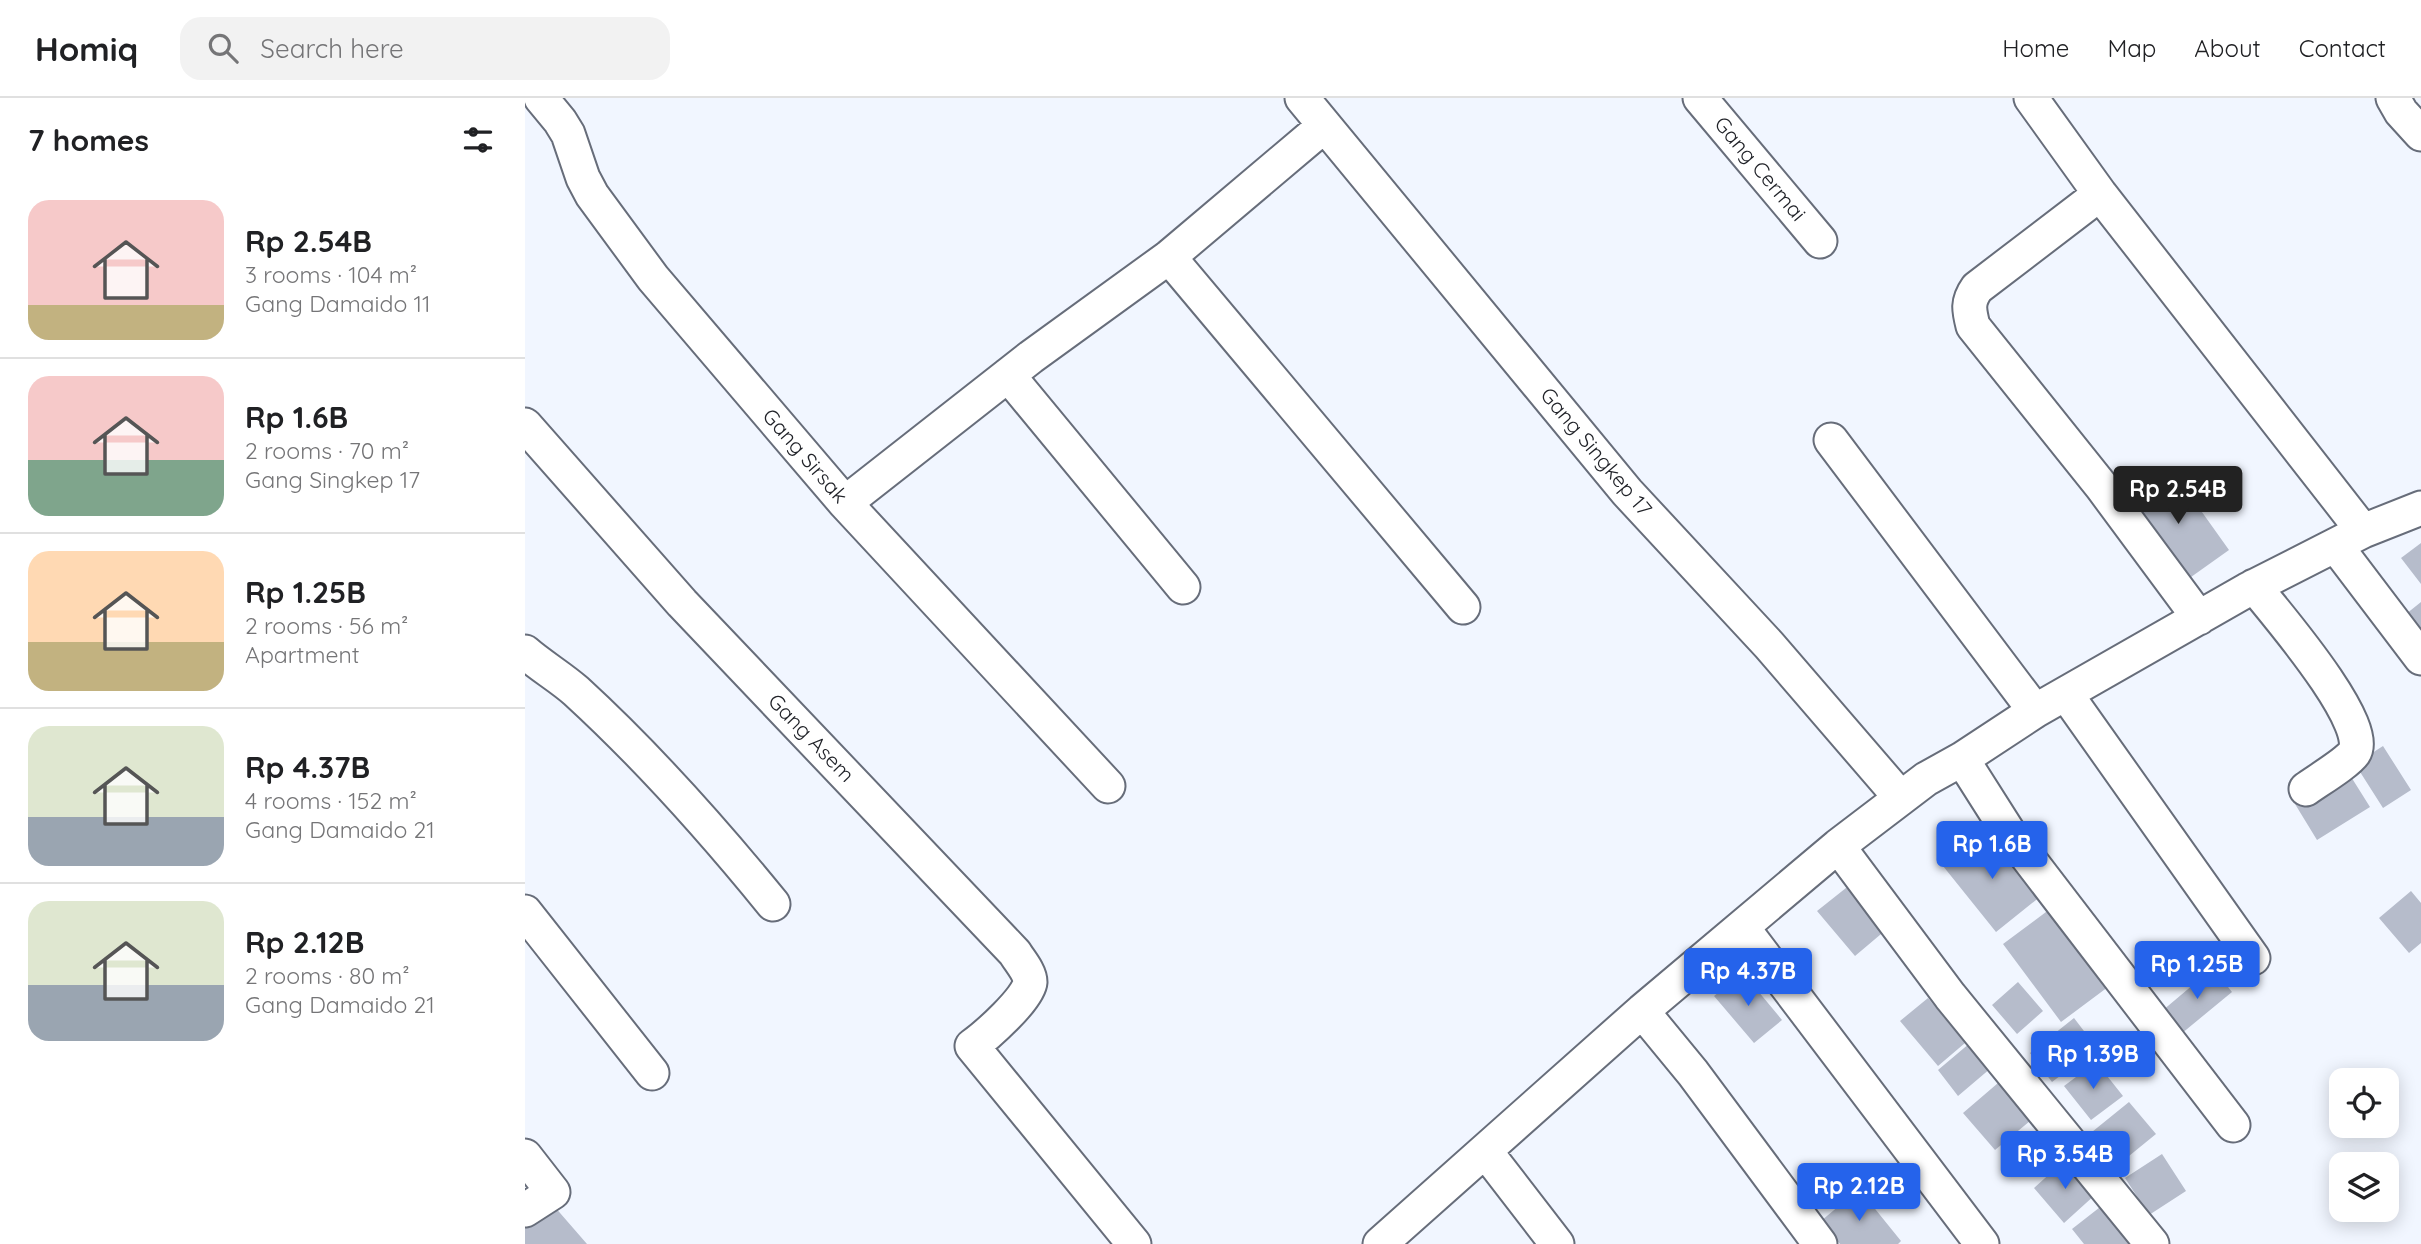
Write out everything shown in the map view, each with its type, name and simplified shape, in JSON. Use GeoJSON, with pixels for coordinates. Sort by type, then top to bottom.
{"type":"FeatureCollection","features":[{"type":"Feature","properties":{"kind":"street","name":"Gang Sirsak"},"geometry":{"type":"LineString","coordinates":[[541,98],[568,134],[583,178],[592,195],[653,278],[845,503],[1108,786]]}},
{"type":"Feature","properties":{"kind":"street","name":"Gang Singkep 17"},"geometry":{"type":"LineString","coordinates":[[1302,98],[1627,492],[1769,645],[1900,797]]}},
{"type":"Feature","properties":{"kind":"street","name":"Gang Cermai"},"geometry":{"type":"LineString","coordinates":[[1700,98],[1820,241]]}},
{"type":"Feature","properties":{"kind":"street"},"geometry":{"type":"LineString","coordinates":[[2031,98],[2350,539],[2421,658]]}},
{"type":"Feature","properties":{"kind":"street"},"geometry":{"type":"LineString","coordinates":[[2393,98],[2401,112],[2421,134]]}},
{"type":"Feature","properties":{"kind":"street"},"geometry":{"type":"LineString","coordinates":[[845,503],[1008,374],[1169,257],[1324,126]]}},
{"type":"Feature","properties":{"kind":"street"},"geometry":{"type":"LineString","coordinates":[[2100,194],[1977,288],[1969,299],[1969,310],[1973,326],[2094,476],[2199,618]]}},
{"type":"Feature","properties":{"kind":"street"},"geometry":{"type":"LineString","coordinates":[[1169,257],[1463,607]]}},
{"type":"Feature","properties":{"kind":"street"},"geometry":{"type":"LineString","coordinates":[[1008,374],[1183,587]]}},
{"type":"Feature","properties":{"kind":"street","name":"Gang Asem"},"geometry":{"type":"LineString","coordinates":[[525,425],[682,603],[1015,953],[1029,976],[1030,984],[992,1031],[972,1046],[1134,1244]]}},
{"type":"Feature","properties":{"kind":"street"},"geometry":{"type":"LineString","coordinates":[[1831,440],[2035,711]]}},
{"type":"Feature","properties":{"kind":"street"},"geometry":{"type":"LineString","coordinates":[[1382,1244],[1642,1011],[1900,797],[1926,779],[1962,760],[2035,711],[2254,586],[2421,508]]}},
{"type":"Feature","properties":{"kind":"street"},"geometry":{"type":"LineString","coordinates":[[2254,586],[2344,706],[2358,740],[2354,753],[2306,789]]}},
{"type":"Feature","properties":{"kind":"street"},"geometry":{"type":"LineString","coordinates":[[525,652],[574,689],[651,763],[714,831],[773,904]]}},
{"type":"Feature","properties":{"kind":"street"},"geometry":{"type":"LineString","coordinates":[[2066,694],[2253,958]]}},
{"type":"Feature","properties":{"kind":"street"},"geometry":{"type":"LineString","coordinates":[[1962,760],[2008,832],[2233,1125]]}},
{"type":"Feature","properties":{"kind":"street"},"geometry":{"type":"LineString","coordinates":[[1838,846],[1950,996],[2152,1244]]}},
{"type":"Feature","properties":{"kind":"street"},"geometry":{"type":"LineString","coordinates":[[525,912],[652,1073]]}},
{"type":"Feature","properties":{"kind":"street"},"geometry":{"type":"LineString","coordinates":[[1742,927],[1982,1244]]}},
{"type":"Feature","properties":{"kind":"street"},"geometry":{"type":"LineString","coordinates":[[1642,1011],[1693,1073],[1821,1244]]}},
{"type":"Feature","properties":{"kind":"street"},"geometry":{"type":"LineString","coordinates":[[1486,1152],[1557,1244]]}},
{"type":"Feature","properties":{"kind":"street"},"geometry":{"type":"LineString","coordinates":[[525,1156],[553,1192],[525,1210]]}},
{"type":"Feature","properties":{"kind":"building"},"geometry":{"type":"Polygon","coordinates":[[[2172,470],[2229,550],[2184,582],[2127,502],[2172,470]]]}},
{"type":"Feature","properties":{"kind":"building"},"geometry":{"type":"Polygon","coordinates":[[[2421,543],[2421,584],[2401,558],[2421,543]]]}},
{"type":"Feature","properties":{"kind":"building"},"geometry":{"type":"Polygon","coordinates":[[[2421,602],[2421,633],[2406,614],[2421,602]]]}},
{"type":"Feature","properties":{"kind":"building"},"geometry":{"type":"Polygon","coordinates":[[[2383,746],[2411,790],[2383,808],[2355,764],[2383,746]]]}},
{"type":"Feature","properties":{"kind":"building"},"geometry":{"type":"Polygon","coordinates":[[[2348,772],[2370,807],[2317,840],[2295,804],[2348,772]]]}},
{"type":"Feature","properties":{"kind":"building"},"geometry":{"type":"Polygon","coordinates":[[[1988,830],[2041,896],[1996,932],[1943,866],[1988,830]]]}},
{"type":"Feature","properties":{"kind":"building"},"geometry":{"type":"Polygon","coordinates":[[[1851,884],[1887,929],[1855,956],[1817,911],[1851,884]]]}},
{"type":"Feature","properties":{"kind":"building"},"geometry":{"type":"Polygon","coordinates":[[[2411,891],[2421,903],[2421,943],[2409,953],[2379,918],[2411,891]]]}},
{"type":"Feature","properties":{"kind":"building"},"geometry":{"type":"Polygon","coordinates":[[[2054,906],[2112,984],[2061,1022],[2003,944],[2054,906]]]}},
{"type":"Feature","properties":{"kind":"building"},"geometry":{"type":"Polygon","coordinates":[[[2213,968],[2232,992],[2181,1034],[2162,1011],[2213,968]]]}},
{"type":"Feature","properties":{"kind":"building"},"geometry":{"type":"Polygon","coordinates":[[[1743,973],[1782,1020],[1754,1043],[1714,996],[1743,973]]]}},
{"type":"Feature","properties":{"kind":"building"},"geometry":{"type":"Polygon","coordinates":[[[2018,982],[2043,1011],[2017,1034],[1992,1005],[2018,982]]]}},
{"type":"Feature","properties":{"kind":"building"},"geometry":{"type":"Polygon","coordinates":[[[1928,998],[1965,1043],[1938,1066],[1900,1021],[1928,998]]]}},
{"type":"Feature","properties":{"kind":"building"},"geometry":{"type":"Polygon","coordinates":[[[2074,1018],[2097,1048],[2052,1082],[2030,1053],[2074,1018]]]}},
{"type":"Feature","properties":{"kind":"building"},"geometry":{"type":"Polygon","coordinates":[[[1970,1043],[1991,1068],[1958,1096],[1938,1070],[1970,1043]]]}},
{"type":"Feature","properties":{"kind":"building"},"geometry":{"type":"Polygon","coordinates":[[[2096,1062],[2123,1096],[2091,1120],[2064,1086],[2096,1062]]]}},
{"type":"Feature","properties":{"kind":"building"},"geometry":{"type":"Polygon","coordinates":[[[1998,1083],[2030,1121],[1995,1150],[1963,1113],[1998,1083]]]}},
{"type":"Feature","properties":{"kind":"building"},"geometry":{"type":"Polygon","coordinates":[[[2129,1102],[2156,1134],[2113,1169],[2087,1136],[2129,1102]]]}},
{"type":"Feature","properties":{"kind":"building"},"geometry":{"type":"Polygon","coordinates":[[[2162,1154],[2186,1191],[2149,1215],[2125,1178],[2162,1154]]]}},
{"type":"Feature","properties":{"kind":"building"},"geometry":{"type":"Polygon","coordinates":[[[2065,1160],[2096,1194],[2064,1223],[2034,1188],[2065,1160]]]}},
{"type":"Feature","properties":{"kind":"building"},"geometry":{"type":"Polygon","coordinates":[[[1859,1189],[1901,1241],[1898,1244],[1840,1244],[1821,1221],[1859,1189]]]}},
{"type":"Feature","properties":{"kind":"building"},"geometry":{"type":"Polygon","coordinates":[[[547,1198],[587,1244],[525,1244],[525,1217],[547,1198]]]}},
{"type":"Feature","properties":{"kind":"building"},"geometry":{"type":"Polygon","coordinates":[[[2104,1204],[2136,1244],[2084,1244],[2072,1229],[2104,1204]]]}}]}
